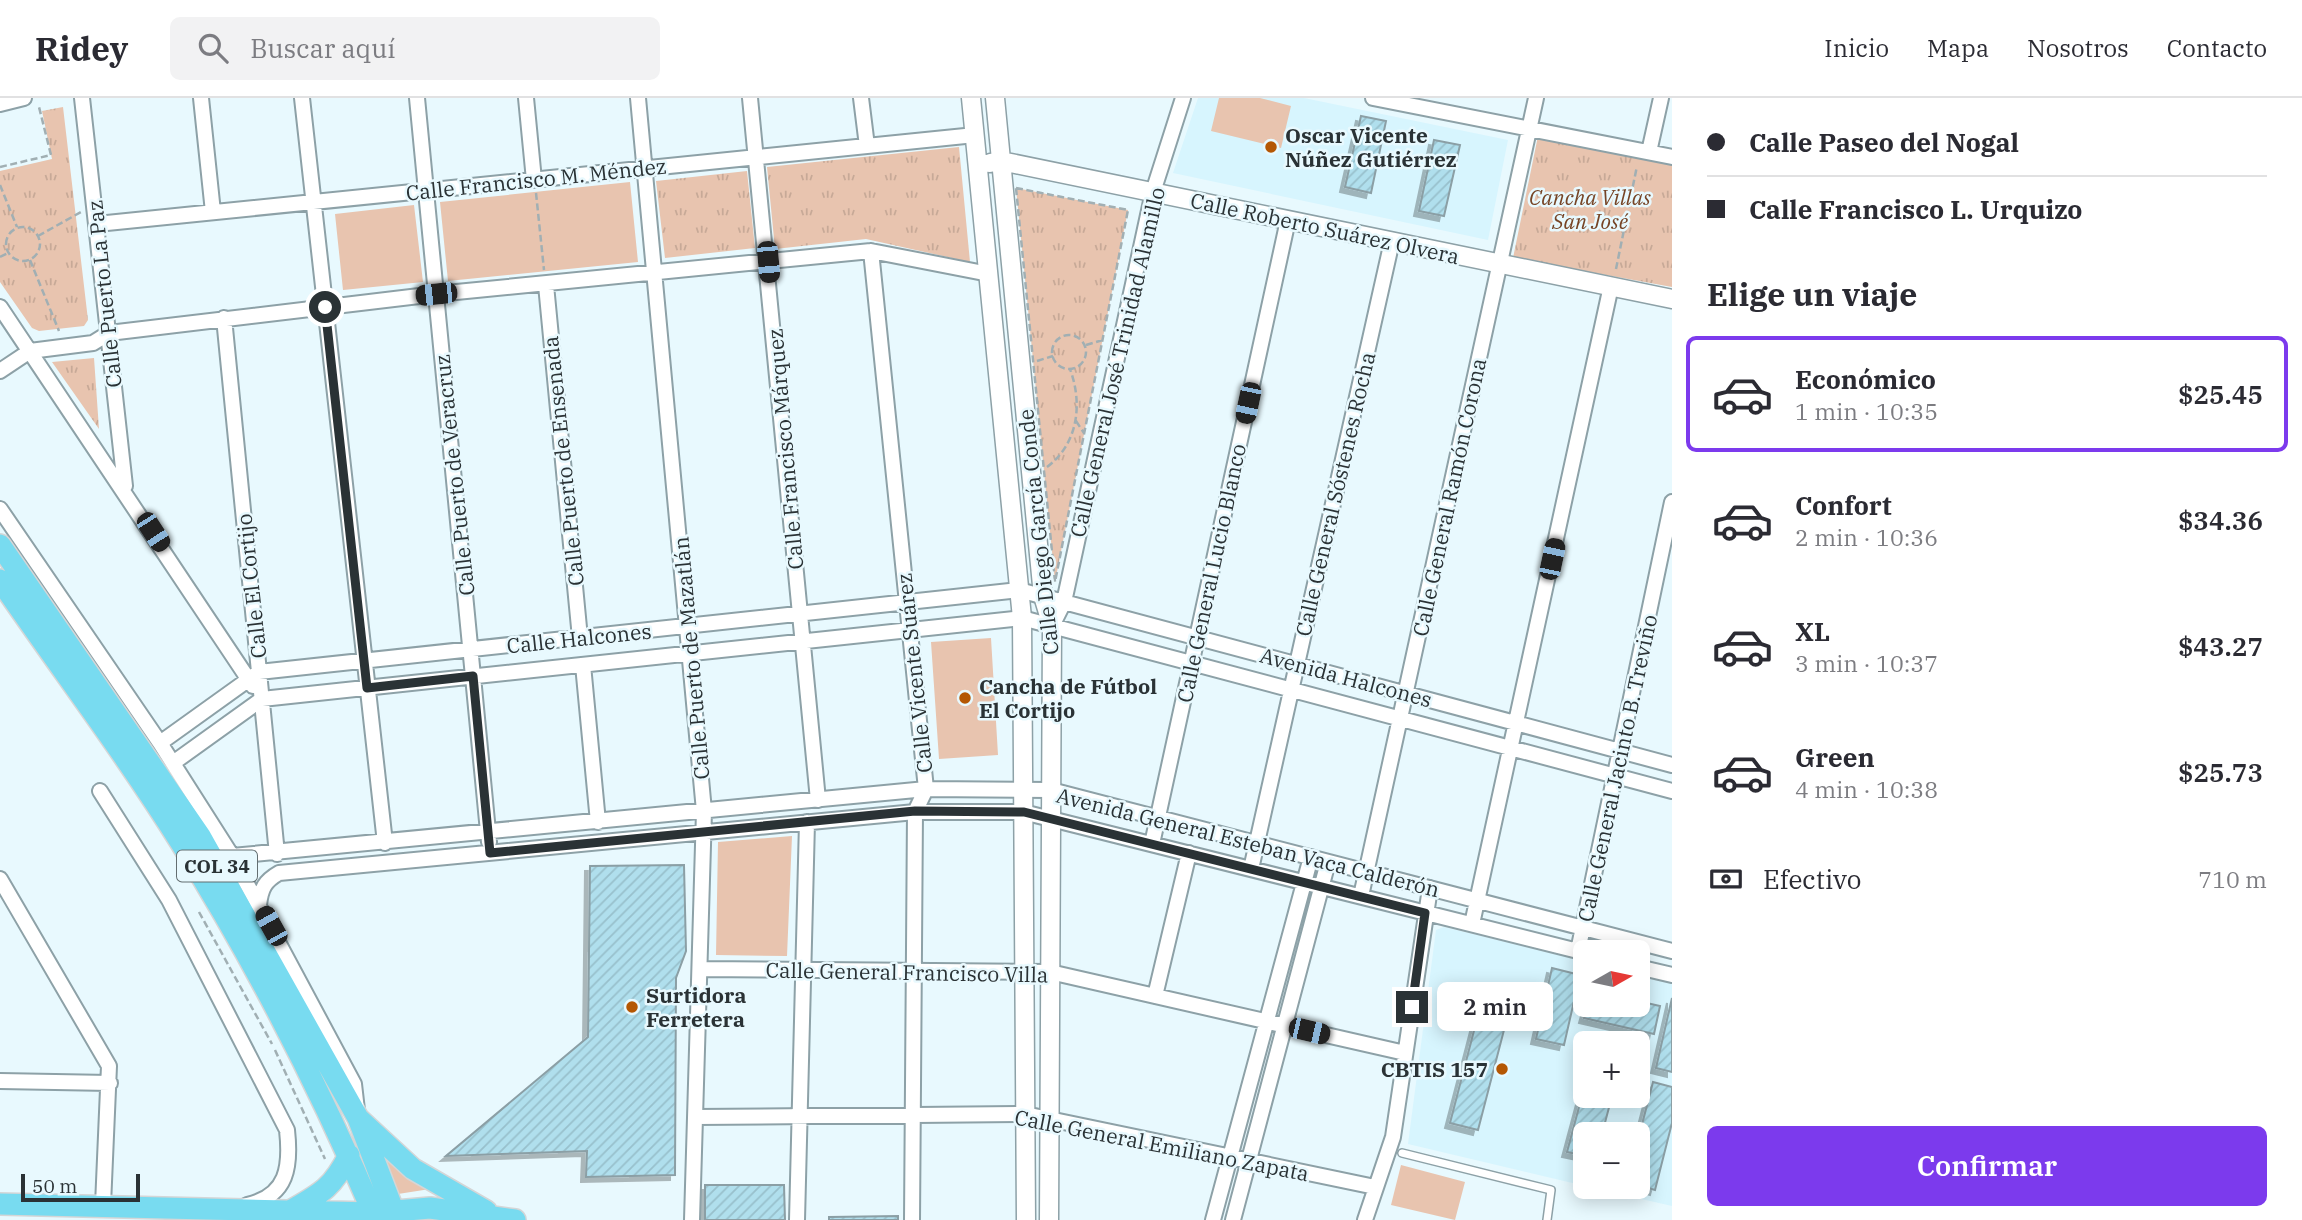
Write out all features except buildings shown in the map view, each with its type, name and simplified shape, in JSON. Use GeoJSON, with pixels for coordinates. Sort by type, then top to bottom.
{"type":"FeatureCollection","features":[{"type":"Feature","properties":{"kind":"main road","name":"COL 34"},"geometry":{"type":"LineString","coordinates":[[0,545],[200,836],[358,1118],[385,1216]]}},
{"type":"Feature","properties":{"kind":"main road","name":"COL 34"},"geometry":{"type":"LineString","coordinates":[[0,580],[181,843],[296,1044],[349,1155],[385,1216]]}},
{"type":"Feature","properties":{"kind":"main road"},"geometry":{"type":"LineString","coordinates":[[358,1118],[413,1169],[505,1218]]}},
{"type":"Feature","properties":{"kind":"main road"},"geometry":{"type":"LineString","coordinates":[[291,1210],[325,1191],[338,1176],[349,1155]]}},
{"type":"Feature","properties":{"kind":"main road"},"geometry":{"type":"LineString","coordinates":[[0,1204],[231,1208],[385,1216],[430,1208],[505,1218]]}},
{"type":"Feature","properties":{"kind":"street"},"geometry":{"type":"LineString","coordinates":[[0,104],[24,98]]}},
{"type":"Feature","properties":{"kind":"street","name":"Calle Puerto La Paz"},"geometry":{"type":"LineString","coordinates":[[82,98],[125,490]]}},
{"type":"Feature","properties":{"kind":"street"},"geometry":{"type":"LineString","coordinates":[[201,98],[213,212]]}},
{"type":"Feature","properties":{"kind":"street"},"geometry":{"type":"LineString","coordinates":[[302,98],[385,843]]}},
{"type":"Feature","properties":{"kind":"street","name":"Calle Puerto de Veracruz"},"geometry":{"type":"LineString","coordinates":[[417,98],[490,853]]}},
{"type":"Feature","properties":{"kind":"street"},"geometry":{"type":"LineString","coordinates":[[526,98],[534,180]]}},
{"type":"Feature","properties":{"kind":"street","name":"Calle Puerto de Mazatlán"},"geometry":{"type":"LineString","coordinates":[[638,98],[704,811],[692,1220]]}},
{"type":"Feature","properties":{"kind":"street","name":"Calle Francisco Márquez"},"geometry":{"type":"LineString","coordinates":[[750,98],[768,262],[818,800]]}},
{"type":"Feature","properties":{"kind":"street"},"geometry":{"type":"LineString","coordinates":[[861,98],[867,146]]}},
{"type":"Feature","properties":{"kind":"street","name":"Calle Diego García Conde"},"geometry":{"type":"LineString","coordinates":[[971,98],[1022,618],[1026,1220]]}},
{"type":"Feature","properties":{"kind":"street","name":"Calle Diego García Conde"},"geometry":{"type":"LineString","coordinates":[[995,98],[1043,596],[1052,626],[1049,1220]]}},
{"type":"Feature","properties":{"kind":"street","name":"Calle General José Trinidad Alamillo"},"geometry":{"type":"LineString","coordinates":[[1052,626],[1064,602],[1153,192],[1183,98]]}},
{"type":"Feature","properties":{"kind":"street"},"geometry":{"type":"LineString","coordinates":[[1373,98],[1428,103],[1530,129],[1672,157]]}},
{"type":"Feature","properties":{"kind":"street","name":"Calle General Ramón Corona"},"geometry":{"type":"LineString","coordinates":[[1361,897],[1536,98]]}},
{"type":"Feature","properties":{"kind":"street"},"geometry":{"type":"LineString","coordinates":[[1649,152],[1661,98]]}},
{"type":"Feature","properties":{"kind":"street","name":"Calle Francisco M. Méndez"},"geometry":{"type":"LineString","coordinates":[[97,224],[975,135]]}},
{"type":"Feature","properties":{"kind":"street","name":"Calle Roberto Suárez Olvera"},"geometry":{"type":"LineString","coordinates":[[978,164],[1001,161],[1672,299]]}},
{"type":"Feature","properties":{"kind":"street","name":"Calle General Lucio Blanco"},"geometry":{"type":"LineString","coordinates":[[1153,844],[1288,220]]}},
{"type":"Feature","properties":{"kind":"street","name":"Calle General Sóstenes Rocha"},"geometry":{"type":"LineString","coordinates":[[1251,869],[1392,241]]}},
{"type":"Feature","properties":{"kind":"street"},"geometry":{"type":"LineString","coordinates":[[0,371],[30,351],[93,343],[109,333],[436,294],[871,251],[989,274]]}},
{"type":"Feature","properties":{"kind":"street","name":"Calle Vicente Suárez"},"geometry":{"type":"LineString","coordinates":[[871,251],[926,789],[915,811],[912,1220]]}},
{"type":"Feature","properties":{"kind":"street","name":"Calle Puerto de Ensenada"},"geometry":{"type":"LineString","coordinates":[[546,285],[580,638]]}},
{"type":"Feature","properties":{"kind":"street"},"geometry":{"type":"LineString","coordinates":[[1472,924],[1611,286]]}},
{"type":"Feature","properties":{"kind":"street"},"geometry":{"type":"LineString","coordinates":[[0,307],[254,676],[262,699],[277,854]]}},
{"type":"Feature","properties":{"kind":"street","name":"Calle El Cortijo"},"geometry":{"type":"LineString","coordinates":[[224,318],[254,676]]}},
{"type":"Feature","properties":{"kind":"street","name":"Calle General Jacinto B. Treviño"},"geometry":{"type":"LineString","coordinates":[[1582,940],[1672,502]]}},
{"type":"Feature","properties":{"kind":"street"},"geometry":{"type":"LineString","coordinates":[[0,509],[160,743],[232,856],[355,1084],[358,1118]]}},
{"type":"Feature","properties":{"kind":"street","name":"Avenida Halcones"},"geometry":{"type":"LineString","coordinates":[[1019,590],[1672,765]]}},
{"type":"Feature","properties":{"kind":"street","name":"Calle Halcones"},"geometry":{"type":"LineString","coordinates":[[160,743],[254,676],[471,649],[1019,590]]}},
{"type":"Feature","properties":{"kind":"street","name":"Avenida Halcones"},"geometry":{"type":"LineString","coordinates":[[1022,618],[1672,791]]}},
{"type":"Feature","properties":{"kind":"street","name":"Calle Halcones"},"geometry":{"type":"LineString","coordinates":[[173,763],[262,699],[1022,618]]}},
{"type":"Feature","properties":{"kind":"street"},"geometry":{"type":"LineString","coordinates":[[583,665],[598,822]]}},
{"type":"Feature","properties":{"kind":"street","name":"Avenida General Esteban Vaca Calderón"},"geometry":{"type":"LineString","coordinates":[[232,856],[277,854],[926,789],[1051,790],[1672,951]]}},
{"type":"Feature","properties":{"kind":"street"},"geometry":{"type":"LineString","coordinates":[[100,791],[169,900],[287,1130],[290,1157],[288,1172],[281,1186],[271,1196],[257,1203],[231,1208]]}},
{"type":"Feature","properties":{"kind":"street","name":"Avenida General Esteban Vaca Calderón"},"geometry":{"type":"LineString","coordinates":[[259,905],[261,890],[268,879],[279,873],[915,811],[1024,812],[1573,950]]}},
{"type":"Feature","properties":{"kind":"street"},"geometry":{"type":"LineString","coordinates":[[639,818],[641,838]]}},
{"type":"Feature","properties":{"kind":"street"},"geometry":{"type":"LineString","coordinates":[[797,1220],[807,822]]}},
{"type":"Feature","properties":{"kind":"street"},"geometry":{"type":"LineString","coordinates":[[1155,996],[1189,853]]}},
{"type":"Feature","properties":{"kind":"street"},"geometry":{"type":"LineString","coordinates":[[1213,1220],[1311,857]]}},
{"type":"Feature","properties":{"kind":"street"},"geometry":{"type":"LineString","coordinates":[[1233,1220],[1328,862]]}},
{"type":"Feature","properties":{"kind":"street"},"geometry":{"type":"LineString","coordinates":[[0,879],[110,1066],[103,1205]]}},
{"type":"Feature","properties":{"kind":"street"},"geometry":{"type":"LineString","coordinates":[[1365,1220],[1393,1137],[1430,888]]}},
{"type":"Feature","properties":{"kind":"street","name":"Calle General Francisco Villa"},"geometry":{"type":"LineString","coordinates":[[700,969],[1050,972],[1405,1054]]}},
{"type":"Feature","properties":{"kind":"street"},"geometry":{"type":"LineString","coordinates":[[1650,970],[1672,975]]}},
{"type":"Feature","properties":{"kind":"street"},"geometry":{"type":"LineString","coordinates":[[0,1081],[110,1083]]}},
{"type":"Feature","properties":{"kind":"street","name":"Calle General Emiliano Zapata"},"geometry":{"type":"LineString","coordinates":[[696,1117],[1025,1114],[1375,1187]]}},
{"type":"Feature","properties":{"kind":"lane"},"geometry":{"type":"LineString","coordinates":[[1402,1153],[1551,1190],[1547,1220]]}},
{"type":"Feature","properties":{"kind":"path"},"geometry":{"type":"LineString","coordinates":[[0,167],[51,155],[39,107]]}},
{"type":"Feature","properties":{"kind":"path"},"geometry":{"type":"LineString","coordinates":[[1604,267],[1616,269],[1637,163]]}},
{"type":"Feature","properties":{"kind":"path"},"geometry":{"type":"LineString","coordinates":[[534,180],[546,285]]}},
{"type":"Feature","properties":{"kind":"path"},"geometry":{"type":"LineString","coordinates":[[0,185],[17,228]]}},
{"type":"Feature","properties":{"kind":"path"},"geometry":{"type":"LineString","coordinates":[[1016,188],[1128,210],[1102,340],[1055,582],[1016,188]]}},
{"type":"Feature","properties":{"kind":"path"},"geometry":{"type":"LineString","coordinates":[[38,236],[81,212]]}},
{"type":"Feature","properties":{"kind":"path"},"geometry":{"type":"LineString","coordinates":[[17,228],[31,228],[38,236],[40,248],[30,260],[17,261],[8,253],[7,236],[17,228]]}},
{"type":"Feature","properties":{"kind":"path"},"geometry":{"type":"LineString","coordinates":[[0,257],[8,253]]}},
{"type":"Feature","properties":{"kind":"path"},"geometry":{"type":"LineString","coordinates":[[30,260],[60,333]]}},
{"type":"Feature","properties":{"kind":"path"},"geometry":{"type":"LineString","coordinates":[[1074,336],[1085,346],[1083,363],[1070,369],[1059,366],[1053,356],[1054,344],[1063,337],[1074,336]]}},
{"type":"Feature","properties":{"kind":"path"},"geometry":{"type":"LineString","coordinates":[[1085,346],[1102,340]]}},
{"type":"Feature","properties":{"kind":"path"},"geometry":{"type":"LineString","coordinates":[[1033,362],[1053,356]]}},
{"type":"Feature","properties":{"kind":"path"},"geometry":{"type":"LineString","coordinates":[[1044,469],[1066,448],[1076,421],[1076,398],[1070,369]]}},
{"type":"Feature","properties":{"kind":"path"},"geometry":{"type":"LineString","coordinates":[[1076,421],[1084,433]]}},
{"type":"Feature","properties":{"kind":"shaded area"},"geometry":{"type":"Polygon","coordinates":[[[1198,98],[1304,98],[1508,140],[1488,240],[1173,173],[1198,98]]]}},
{"type":"Feature","properties":{"kind":"shaded area","name":"CBTIS 157"},"geometry":{"type":"Polygon","coordinates":[[[1444,927],[1573,958],[1573,1017],[1650,1017],[1650,977],[1672,983],[1672,1206],[1641,1199],[1650,1199],[1650,1122],[1573,1122],[1573,1183],[1408,1144],[1436,930],[1444,927]]]}},
{"type":"Feature","properties":{"kind":"green space"},"geometry":{"type":"Polygon","coordinates":[[[1219,98],[1260,98],[1291,106],[1281,148],[1211,131],[1219,98]]]}},
{"type":"Feature","properties":{"kind":"green space"},"geometry":{"type":"Polygon","coordinates":[[[63,107],[88,320],[84,326],[39,331],[32,328],[0,282],[0,171],[52,159],[42,111],[63,107]]]}},
{"type":"Feature","properties":{"kind":"green space","name":"Cancha Villas San José"},"geometry":{"type":"Polygon","coordinates":[[[1538,136],[1672,163],[1672,287],[1513,258],[1538,136]]]}},
{"type":"Feature","properties":{"kind":"green space"},"geometry":{"type":"Polygon","coordinates":[[[959,147],[970,262],[866,239],[775,249],[767,167],[959,147]]]}},
{"type":"Feature","properties":{"kind":"green space"},"geometry":{"type":"Polygon","coordinates":[[[747,171],[755,248],[665,258],[656,181],[747,171]]]}},
{"type":"Feature","properties":{"kind":"green space"},"geometry":{"type":"Polygon","coordinates":[[[630,182],[638,262],[448,281],[440,202],[630,182]]]}},
{"type":"Feature","properties":{"kind":"green space"},"geometry":{"type":"Polygon","coordinates":[[[1016,188],[1128,210],[1055,582],[1016,188]]]}},
{"type":"Feature","properties":{"kind":"green space"},"geometry":{"type":"Polygon","coordinates":[[[414,205],[423,282],[343,290],[335,214],[414,205]]]}},
{"type":"Feature","properties":{"kind":"green space"},"geometry":{"type":"Polygon","coordinates":[[[94,358],[99,429],[52,362],[94,358]]]}},
{"type":"Feature","properties":{"kind":"green space","name":"Cancha de Fútbol El Cortijo"},"geometry":{"type":"Polygon","coordinates":[[[991,638],[998,755],[939,759],[931,642],[991,638]]]}},
{"type":"Feature","properties":{"kind":"green space"},"geometry":{"type":"Polygon","coordinates":[[[792,836],[787,956],[716,955],[718,842],[792,836]]]}},
{"type":"Feature","properties":{"kind":"green space"},"geometry":{"type":"Polygon","coordinates":[[[379,1148],[430,1189],[398,1194],[379,1148]]]}},
{"type":"Feature","properties":{"kind":"green space"},"geometry":{"type":"Polygon","coordinates":[[[1401,1165],[1465,1182],[1455,1220],[1391,1205],[1401,1165]]]}},
{"type":"Feature","properties":{"kind":"place","name":"Oscar Vicente Núñez Gutiérrez"},"geometry":{"type":"Point","coordinates":[1271,147]}},
{"type":"Feature","properties":{"kind":"place","name":"Cancha de Fútbol El Cortijo"},"geometry":{"type":"Point","coordinates":[965,698]}},
{"type":"Feature","properties":{"kind":"place","name":"Surtidora Ferretera"},"geometry":{"type":"Point","coordinates":[632,1007]}},
{"type":"Feature","properties":{"kind":"place","name":"CBTIS 157"},"geometry":{"type":"Point","coordinates":[1502,1069]}},
{"type":"Feature","properties":{"kind":"route"},"geometry":{"type":"LineString","coordinates":[[325,307],[367,688],[473,676],[490,853],[915,811],[1024,812],[1425,913],[1412,1007]]}}]}
